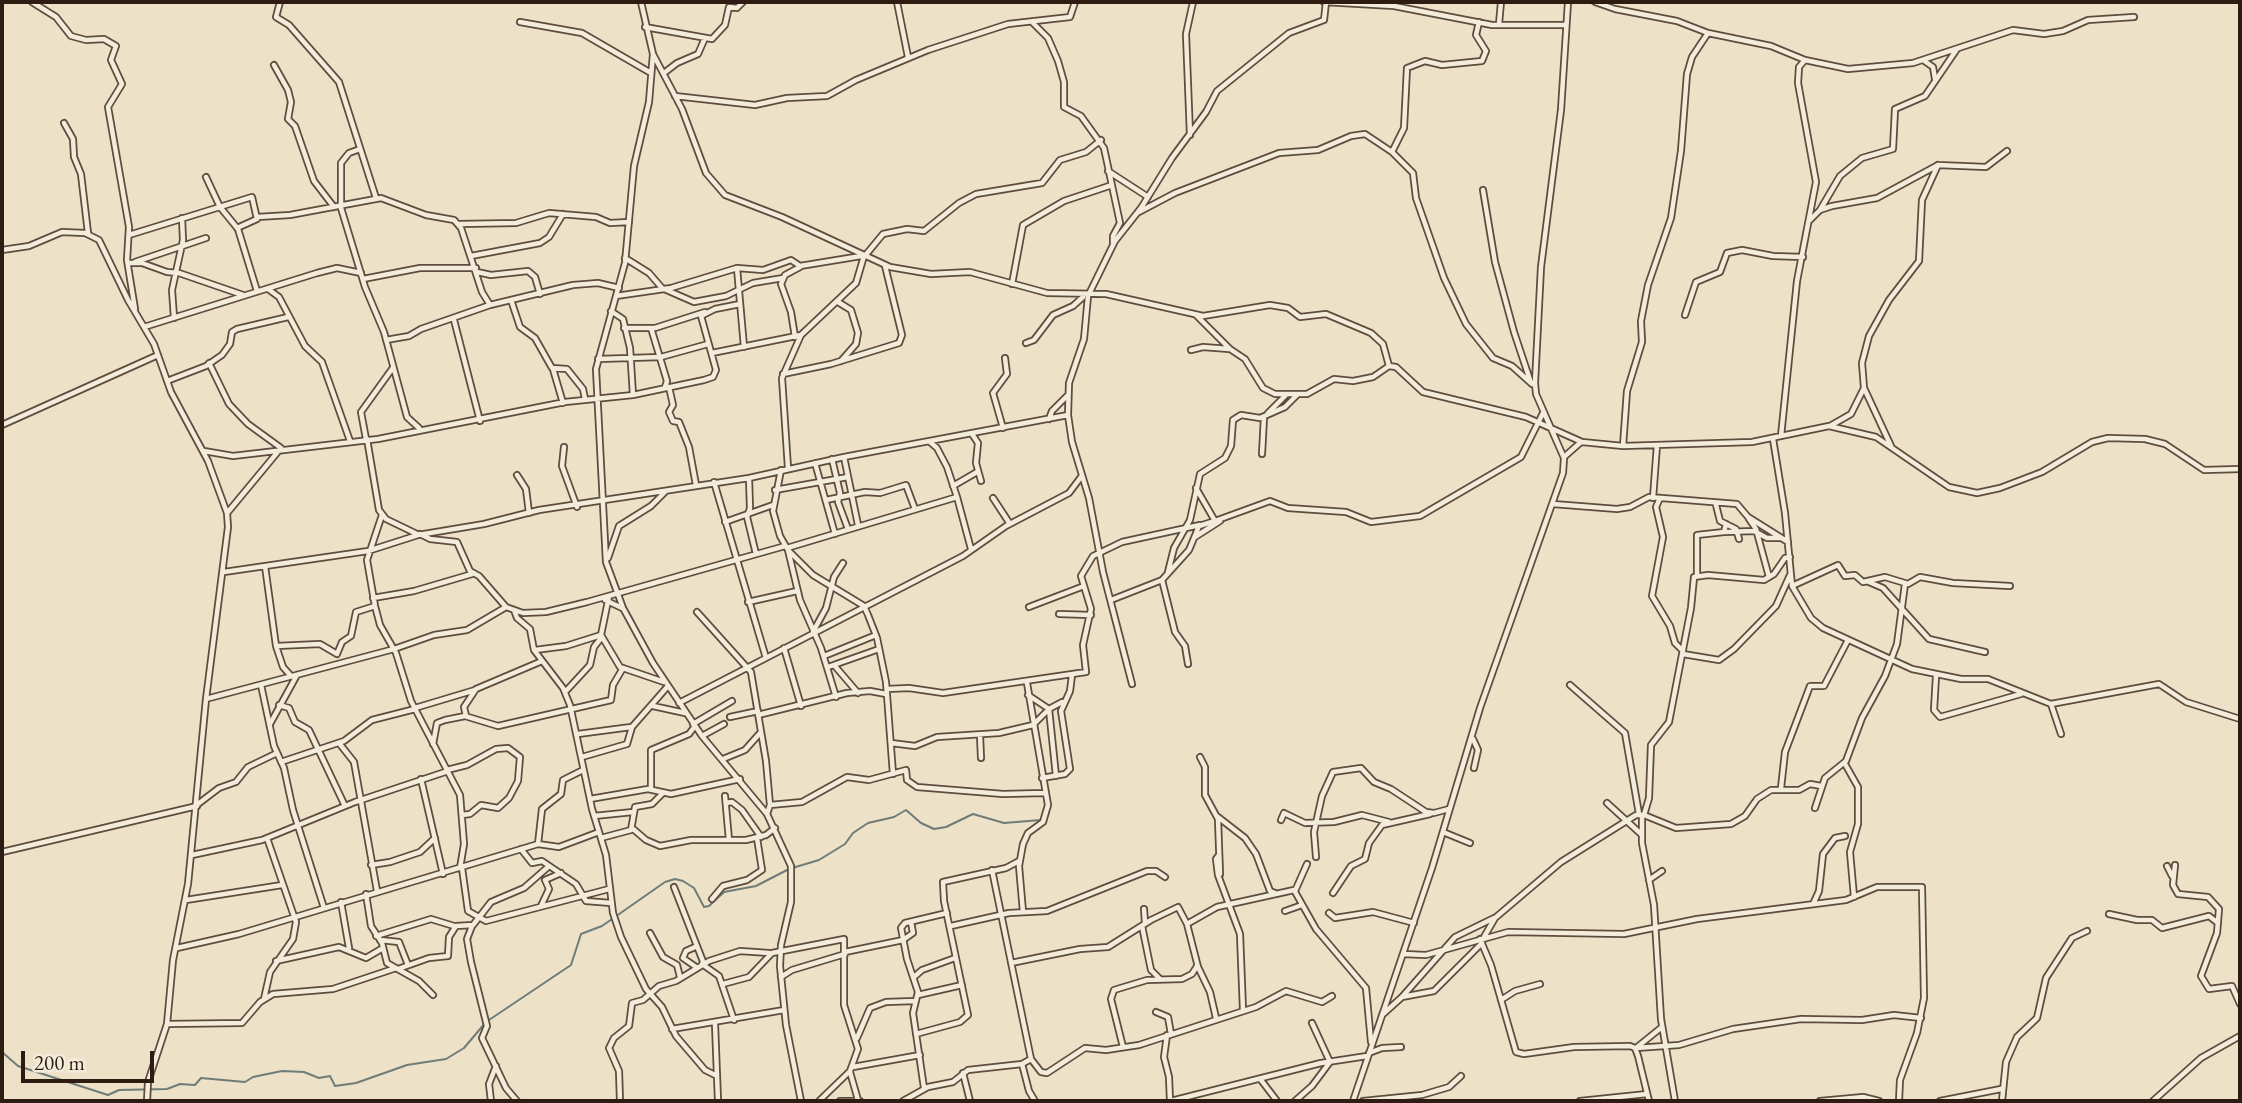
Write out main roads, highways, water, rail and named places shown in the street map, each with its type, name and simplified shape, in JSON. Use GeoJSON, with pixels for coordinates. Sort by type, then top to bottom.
{"type":"FeatureCollection","features":[{"type":"Feature","properties":{"kind":"waterway"},"geometry":{"type":"LineString","coordinates":[[2,1052],[18,1066],[108,1095],[119,1090],[167,1089],[180,1084],[195,1085],[201,1078],[245,1082],[253,1077],[282,1071],[304,1072],[319,1078],[330,1076],[335,1086],[356,1083],[407,1065],[446,1059],[464,1048],[486,1022],[571,965],[581,934],[602,926],[665,882],[675,879],[683,881],[694,888],[704,907],[709,906],[724,892],[756,886],[789,869],[819,860],[845,844],[853,833],[868,823],[894,817],[906,810],[921,823],[934,829],[946,827],[973,814],[1004,823],[1041,820]]}}]}
